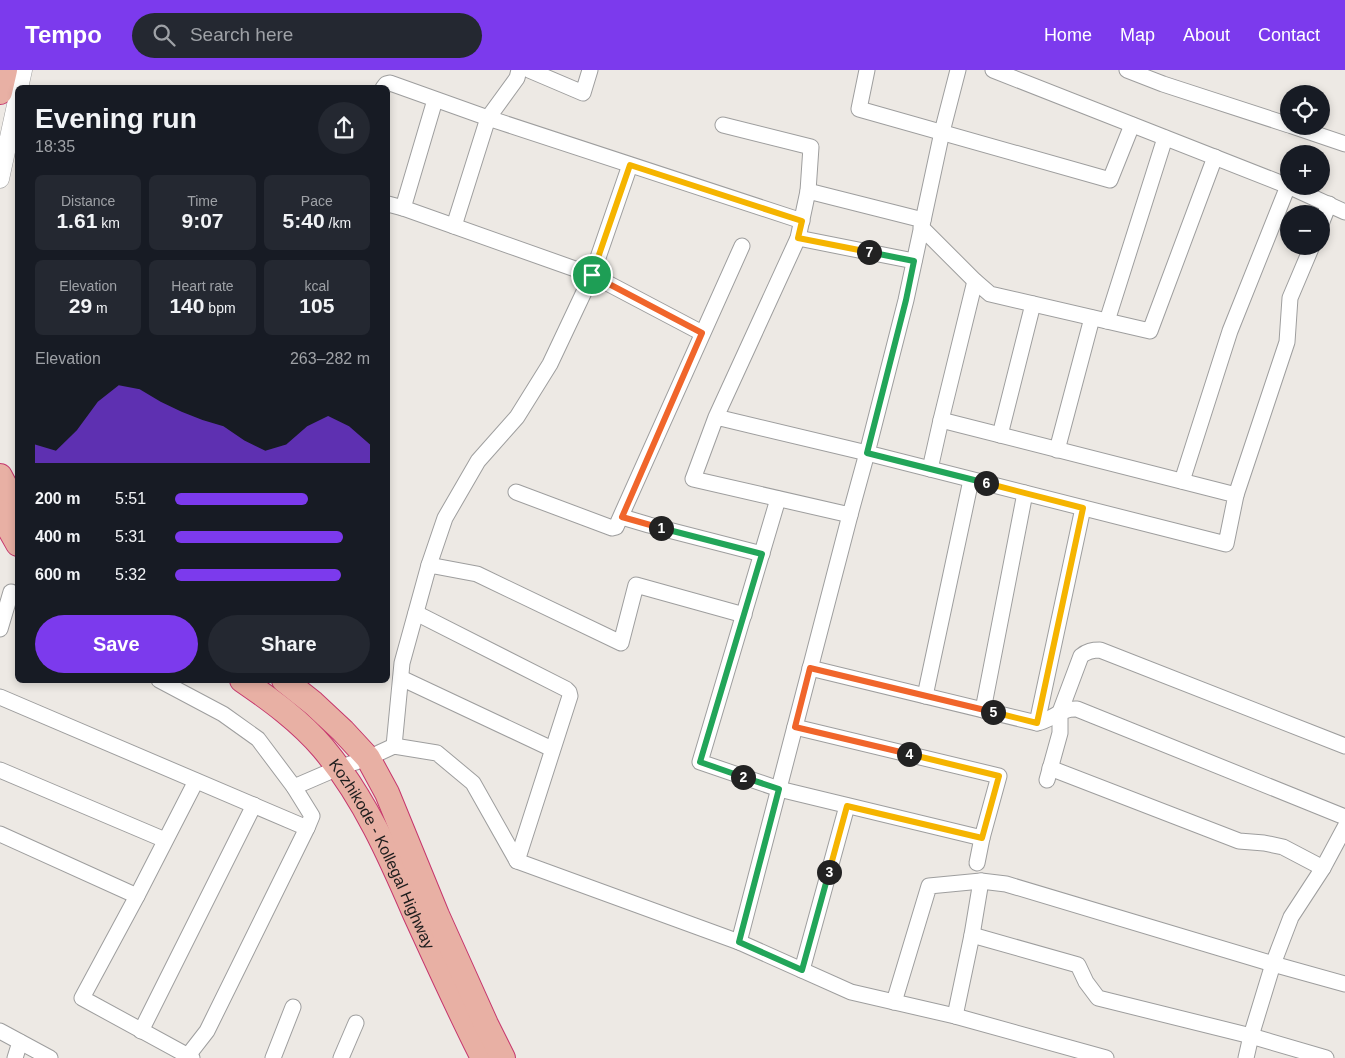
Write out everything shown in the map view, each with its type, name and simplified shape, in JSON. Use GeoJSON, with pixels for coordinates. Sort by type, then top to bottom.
{"type":"FeatureCollection","features":[{"type":"Feature","properties":{"kind":"highway"},"geometry":{"type":"LineString","coordinates":[[0,92],[5,70]]}},
{"type":"Feature","properties":{"kind":"highway"},"geometry":{"type":"LineString","coordinates":[[0,476],[12,508],[15,526]]}},
{"type":"Feature","properties":{"kind":"highway","name":"Kozhikode - Kollegal Highway"},"geometry":{"type":"LineString","coordinates":[[246,683],[296,721],[323,748],[359,798],[396,870],[452,996],[487,1058]]}},
{"type":"Feature","properties":{"kind":"highway","name":"Kozhikode - Kollegal Highway"},"geometry":{"type":"LineString","coordinates":[[288,683],[343,731],[368,758],[387,793],[437,915],[486,1024],[487,1058]]}},
{"type":"Feature","properties":{"kind":"street"},"geometry":{"type":"LineString","coordinates":[[20,85],[23,70]]}},
{"type":"Feature","properties":{"kind":"street"},"geometry":{"type":"LineString","coordinates":[[454,226],[488,118],[517,78],[519,70]]}},
{"type":"Feature","properties":{"kind":"street"},"geometry":{"type":"LineString","coordinates":[[529,70],[583,92],[590,70]]}},
{"type":"Feature","properties":{"kind":"street"},"geometry":{"type":"LineString","coordinates":[[867,70],[858,109],[1110,180],[1132,125]]}},
{"type":"Feature","properties":{"kind":"street"},"geometry":{"type":"LineString","coordinates":[[739,942],[906,300],[942,132],[958,70]]}},
{"type":"Feature","properties":{"kind":"street"},"geometry":{"type":"LineString","coordinates":[[993,70],[1280,183]]}},
{"type":"Feature","properties":{"kind":"street"},"geometry":{"type":"LineString","coordinates":[[1127,70],[1163,84],[1280,123]]}},
{"type":"Feature","properties":{"kind":"street"},"geometry":{"type":"LineString","coordinates":[[385,85],[390,83],[488,118],[802,221]]}},
{"type":"Feature","properties":{"kind":"street"},"geometry":{"type":"LineString","coordinates":[[403,208],[435,100]]}},
{"type":"Feature","properties":{"kind":"street"},"geometry":{"type":"LineString","coordinates":[[0,178],[15,110]]}},
{"type":"Feature","properties":{"kind":"street"},"geometry":{"type":"LineString","coordinates":[[722,125],[811,147],[808,191],[798,238],[716,417],[693,479],[850,515]]}},
{"type":"Feature","properties":{"kind":"street"},"geometry":{"type":"LineString","coordinates":[[1318,135],[1345,144]]}},
{"type":"Feature","properties":{"kind":"street"},"geometry":{"type":"LineString","coordinates":[[1108,321],[1165,138]]}},
{"type":"Feature","properties":{"kind":"street"},"geometry":{"type":"LineString","coordinates":[[808,191],[922,223],[975,281],[990,294],[1150,331],[1215,157]]}},
{"type":"Feature","properties":{"kind":"street"},"geometry":{"type":"LineString","coordinates":[[394,746],[402,664],[429,565],[445,518],[478,461],[516,417],[550,364],[592,275],[630,165]]}},
{"type":"Feature","properties":{"kind":"street"},"geometry":{"type":"LineString","coordinates":[[1182,481],[1230,331],[1284,195]]}},
{"type":"Feature","properties":{"kind":"street"},"geometry":{"type":"LineString","coordinates":[[1308,195],[1345,212]]}},
{"type":"Feature","properties":{"kind":"street"},"geometry":{"type":"LineString","coordinates":[[390,205],[592,275],[702,333]]}},
{"type":"Feature","properties":{"kind":"street"},"geometry":{"type":"LineString","coordinates":[[798,238],[914,261]]}},
{"type":"Feature","properties":{"kind":"street"},"geometry":{"type":"LineString","coordinates":[[516,492],[612,528],[616,527],[742,246]]}},
{"type":"Feature","properties":{"kind":"street"},"geometry":{"type":"LineString","coordinates":[[716,417],[867,453],[1226,544],[1236,495],[1287,342],[1290,298],[1308,255]]}},
{"type":"Feature","properties":{"kind":"street"},"geometry":{"type":"LineString","coordinates":[[930,470],[975,281]]}},
{"type":"Feature","properties":{"kind":"street"},"geometry":{"type":"LineString","coordinates":[[1000,435],[1033,304]]}},
{"type":"Feature","properties":{"kind":"street"},"geometry":{"type":"LineString","coordinates":[[1057,450],[1092,318]]}},
{"type":"Feature","properties":{"kind":"street"},"geometry":{"type":"LineString","coordinates":[[941,420],[1236,495]]}},
{"type":"Feature","properties":{"kind":"street"},"geometry":{"type":"LineString","coordinates":[[925,696],[971,480]]}},
{"type":"Feature","properties":{"kind":"street"},"geometry":{"type":"LineString","coordinates":[[983,710],[1025,493]]}},
{"type":"Feature","properties":{"kind":"street"},"geometry":{"type":"LineString","coordinates":[[778,498],[700,762],[779,789],[982,838]]}},
{"type":"Feature","properties":{"kind":"street"},"geometry":{"type":"LineString","coordinates":[[1037,723],[1083,508]]}},
{"type":"Feature","properties":{"kind":"street"},"geometry":{"type":"LineString","coordinates":[[622,517],[762,554]]}},
{"type":"Feature","properties":{"kind":"street"},"geometry":{"type":"LineString","coordinates":[[429,565],[477,574],[620,643],[636,586],[744,615]]}},
{"type":"Feature","properties":{"kind":"street"},"geometry":{"type":"LineString","coordinates":[[0,629],[11,592],[15,594]]}},
{"type":"Feature","properties":{"kind":"street"},"geometry":{"type":"LineString","coordinates":[[416,613],[557,684],[569,692],[570,696],[517,861]]}},
{"type":"Feature","properties":{"kind":"street"},"geometry":{"type":"LineString","coordinates":[[1323,868],[1283,848],[1264,843],[1239,841],[1048,774],[1060,733],[1060,712],[1081,656],[1085,652],[1100,650],[1345,746]]}},
{"type":"Feature","properties":{"kind":"street"},"geometry":{"type":"LineString","coordinates":[[810,668],[1037,723],[1051,718],[1060,712],[1077,709],[1345,817]]}},
{"type":"Feature","properties":{"kind":"street"},"geometry":{"type":"LineString","coordinates":[[401,678],[552,749]]}},
{"type":"Feature","properties":{"kind":"street"},"geometry":{"type":"LineString","coordinates":[[165,683],[223,714],[258,739],[294,787],[312,816],[207,1031],[189,1057],[82,998],[138,896],[196,781]]}},
{"type":"Feature","properties":{"kind":"street"},"geometry":{"type":"LineString","coordinates":[[0,697],[307,828]]}},
{"type":"Feature","properties":{"kind":"street"},"geometry":{"type":"LineString","coordinates":[[795,727],[999,776],[977,863]]}},
{"type":"Feature","properties":{"kind":"street"},"geometry":{"type":"LineString","coordinates":[[294,787],[394,746],[437,753],[473,783],[517,861],[739,942],[851,992],[955,1016],[1106,1058]]}},
{"type":"Feature","properties":{"kind":"street"},"geometry":{"type":"LineString","coordinates":[[0,770],[165,840]]}},
{"type":"Feature","properties":{"kind":"street"},"geometry":{"type":"LineString","coordinates":[[141,1031],[254,805]]}},
{"type":"Feature","properties":{"kind":"street"},"geometry":{"type":"LineString","coordinates":[[802,970],[847,806]]}},
{"type":"Feature","properties":{"kind":"street"},"geometry":{"type":"LineString","coordinates":[[1246,1058],[1273,964],[1291,917],[1323,868],[1345,827]]}},
{"type":"Feature","properties":{"kind":"street"},"geometry":{"type":"LineString","coordinates":[[0,834],[138,896]]}},
{"type":"Feature","properties":{"kind":"street"},"geometry":{"type":"LineString","coordinates":[[894,1002],[929,886],[981,881],[1006,884],[1345,984]]}},
{"type":"Feature","properties":{"kind":"street"},"geometry":{"type":"LineString","coordinates":[[955,1016],[981,881]]}},
{"type":"Feature","properties":{"kind":"street"},"geometry":{"type":"LineString","coordinates":[[972,935],[1078,965],[1086,982],[1098,998],[1251,1036],[1326,1058]]}},
{"type":"Feature","properties":{"kind":"street"},"geometry":{"type":"LineString","coordinates":[[273,1058],[293,1007]]}},
{"type":"Feature","properties":{"kind":"street"},"geometry":{"type":"LineString","coordinates":[[341,1058],[356,1023]]}},
{"type":"Feature","properties":{"kind":"street"},"geometry":{"type":"LineString","coordinates":[[0,1031],[50,1058]]}},
{"type":"Feature","properties":{"kind":"street"},"geometry":{"type":"LineString","coordinates":[[15,1058],[20,1042]]}},
{"type":"Feature","properties":{"kind":"route"},"geometry":{"type":"LineString","coordinates":[[630,165],[802,221],[798,238],[914,261],[906,300],[867,453],[1083,508],[1037,723],[810,668],[795,727],[999,776],[982,838],[847,806],[802,970],[739,942],[779,789],[700,762],[762,554],[622,517],[702,333],[592,275],[630,165]]}}]}
